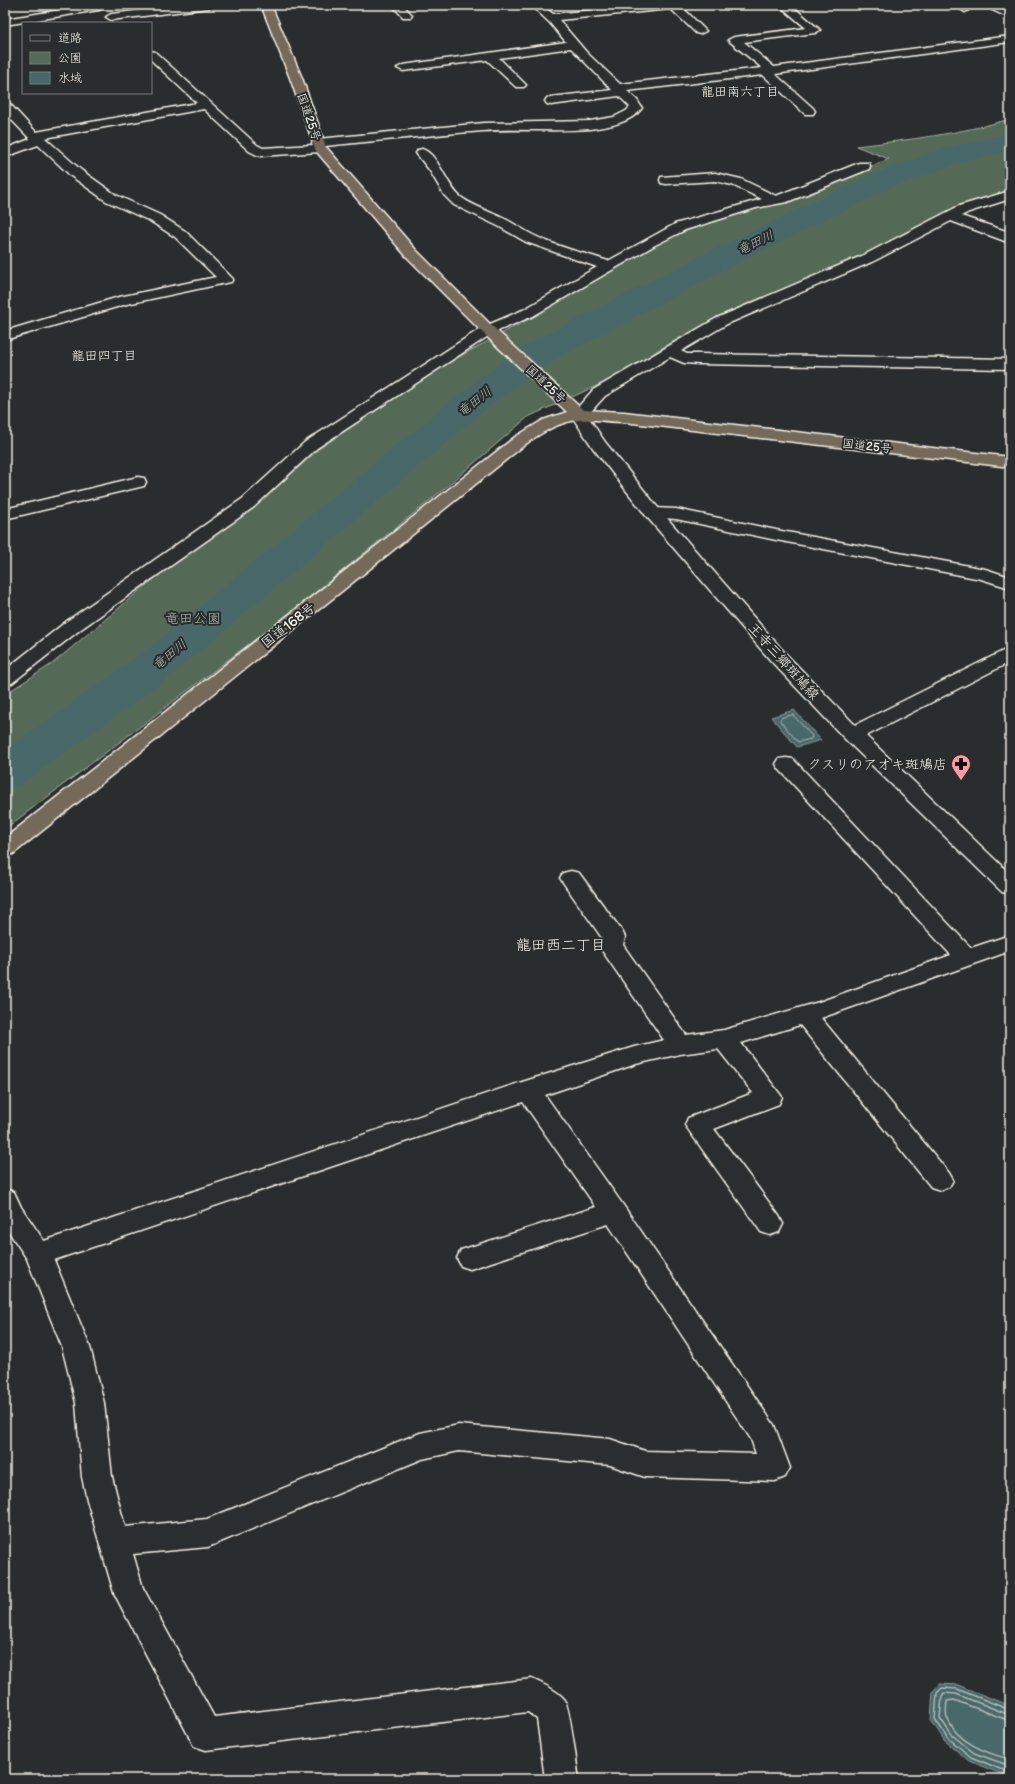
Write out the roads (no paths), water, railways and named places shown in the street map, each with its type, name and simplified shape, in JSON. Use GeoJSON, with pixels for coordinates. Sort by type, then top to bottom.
{"type":"FeatureCollection","features":[{"type":"Feature","properties":{"kind":"highway","name":"国道25号"},"geometry":{"type":"LineString","coordinates":[[266,5],[296,78],[319,146],[411,253],[488,330],[579,415],[624,417],[1010,462]]}},
{"type":"Feature","properties":{"kind":"highway","name":"国道168号"},"geometry":{"type":"LineString","coordinates":[[5,849],[529,434],[555,421],[579,415]]}},
{"type":"Feature","properties":{"kind":"street"},"geometry":{"type":"LineString","coordinates":[[5,22],[98,6],[114,20],[209,5]]}},
{"type":"Feature","properties":{"kind":"street"},"geometry":{"type":"LineString","coordinates":[[397,5],[406,15]]}},
{"type":"Feature","properties":{"kind":"street"},"geometry":{"type":"LineString","coordinates":[[152,55],[253,148],[261,152],[484,127],[600,124],[621,118],[634,111],[636,108],[634,103],[536,5]]}},
{"type":"Feature","properties":{"kind":"street"},"geometry":{"type":"LineString","coordinates":[[550,18],[674,5],[700,31]]}},
{"type":"Feature","properties":{"kind":"street"},"geometry":{"type":"LineString","coordinates":[[784,5],[816,30],[734,40],[809,111]]}},
{"type":"Feature","properties":{"kind":"street"},"geometry":{"type":"LineString","coordinates":[[1004,5],[994,7],[1010,15]]}},
{"type":"Feature","properties":{"kind":"street"},"geometry":{"type":"LineString","coordinates":[[551,101],[620,90],[923,52],[1010,39]]}},
{"type":"Feature","properties":{"kind":"street"},"geometry":{"type":"LineString","coordinates":[[403,68],[574,44]]}},
{"type":"Feature","properties":{"kind":"street"},"geometry":{"type":"LineString","coordinates":[[490,56],[520,85]]}},
{"type":"Feature","properties":{"kind":"street"},"geometry":{"type":"LineString","coordinates":[[5,153],[37,138],[206,105]]}},
{"type":"Feature","properties":{"kind":"street"},"geometry":{"type":"LineString","coordinates":[[5,106],[37,138],[76,173],[111,198],[155,218],[180,234],[226,279],[124,300],[5,336]]}},
{"type":"Feature","properties":{"kind":"street"},"geometry":{"type":"LineString","coordinates":[[422,153],[437,172],[452,198],[503,223],[530,239],[609,266]]}},
{"type":"Feature","properties":{"kind":"street"},"geometry":{"type":"LineString","coordinates":[[5,679],[74,625],[248,503],[312,445],[488,330],[528,313],[650,242],[680,227],[714,216],[782,199],[864,166]]}},
{"type":"Feature","properties":{"kind":"street"},"geometry":{"type":"LineString","coordinates":[[666,180],[715,177],[736,182],[774,200]]}},
{"type":"Feature","properties":{"kind":"street"},"geometry":{"type":"LineString","coordinates":[[579,415],[599,393],[640,370],[669,351],[722,322],[869,258],[964,209],[1010,194]]}},
{"type":"Feature","properties":{"kind":"street"},"geometry":{"type":"LineString","coordinates":[[949,216],[1004,235],[1010,239]]}},
{"type":"Feature","properties":{"kind":"street"},"geometry":{"type":"LineString","coordinates":[[669,351],[684,358],[699,359],[1010,364]]}},
{"type":"Feature","properties":{"kind":"street","name":"王寺三郷斑鳩線"},"geometry":{"type":"LineString","coordinates":[[579,415],[599,445],[653,513],[778,657],[852,735],[1010,887]]}},
{"type":"Feature","properties":{"kind":"street"},"geometry":{"type":"LineString","coordinates":[[5,514],[138,482]]}},
{"type":"Feature","properties":{"kind":"street"},"geometry":{"type":"LineString","coordinates":[[653,513],[676,514],[776,535],[985,574],[1010,583]]}},
{"type":"Feature","properties":{"kind":"street"},"geometry":{"type":"LineString","coordinates":[[852,735],[1010,655]]}},
{"type":"Feature","properties":{"kind":"street"},"geometry":{"type":"LineString","coordinates":[[786,764],[967,958]]}},
{"type":"Feature","properties":{"kind":"street"},"geometry":{"type":"LineString","coordinates":[[571,878],[614,937],[611,946],[680,1045]]}},
{"type":"Feature","properties":{"kind":"street"},"geometry":{"type":"LineString","coordinates":[[38,1254],[634,1056],[680,1045],[724,1039],[805,1015],[1010,943]]}},
{"type":"Feature","properties":{"kind":"street"},"geometry":{"type":"LineString","coordinates":[[805,1015],[940,1180]]}},
{"type":"Feature","properties":{"kind":"street"},"geometry":{"type":"LineString","coordinates":[[724,1039],[770,1097],[697,1125],[770,1224]]}},
{"type":"Feature","properties":{"kind":"street"},"geometry":{"type":"LineString","coordinates":[[114,1542],[208,1533],[420,1446],[459,1438],[610,1452],[645,1464],[775,1468],[764,1434],[614,1212],[528,1090]]}},
{"type":"Feature","properties":{"kind":"street"},"geometry":{"type":"LineString","coordinates":[[5,1199],[9,1211],[38,1254],[76,1347],[90,1402],[97,1477],[102,1500],[129,1593],[206,1734],[532,1695],[552,1710],[562,1779]]}},
{"type":"Feature","properties":{"kind":"street"},"geometry":{"type":"LineString","coordinates":[[470,1258],[614,1212]]}},
{"type":"Feature","properties":{"kind":"water"},"geometry":{"type":"Polygon","coordinates":[[[794,710],[821,740],[797,747],[771,717],[794,710]]]}},
{"type":"Feature","properties":{"kind":"water"},"geometry":{"type":"Polygon","coordinates":[[[940,1684],[958,1685],[1010,1706],[1010,1775],[999,1773],[969,1761],[944,1740],[931,1720],[933,1691],[940,1684]]]}},
{"type":"Feature","properties":{"kind":"waterway","name":"竜田川"},"geometry":{"type":"LineString","coordinates":[[5,773],[157,664],[472,402],[535,355],[714,262],[879,182],[952,155],[1010,142]]}},
{"type":"Feature","properties":{"kind":"place","name":"クスリのアオキ斑鳩店"},"geometry":{"type":"Point","coordinates":[961,781]}},
{"type":"Feature","properties":{"kind":"district","name":"龍田南六丁目"},"geometry":{"type":"Point","coordinates":[740,91]}},
{"type":"Feature","properties":{"kind":"district","name":"龍田四丁目"},"geometry":{"type":"Point","coordinates":[104,355]}},
{"type":"Feature","properties":{"kind":"district","name":"龍田西二丁目"},"geometry":{"type":"Point","coordinates":[561,945]}},
{"type":"Feature","properties":{"kind":"park label","name":"竜田公園"},"geometry":{"type":"Point","coordinates":[193,618]}}]}
